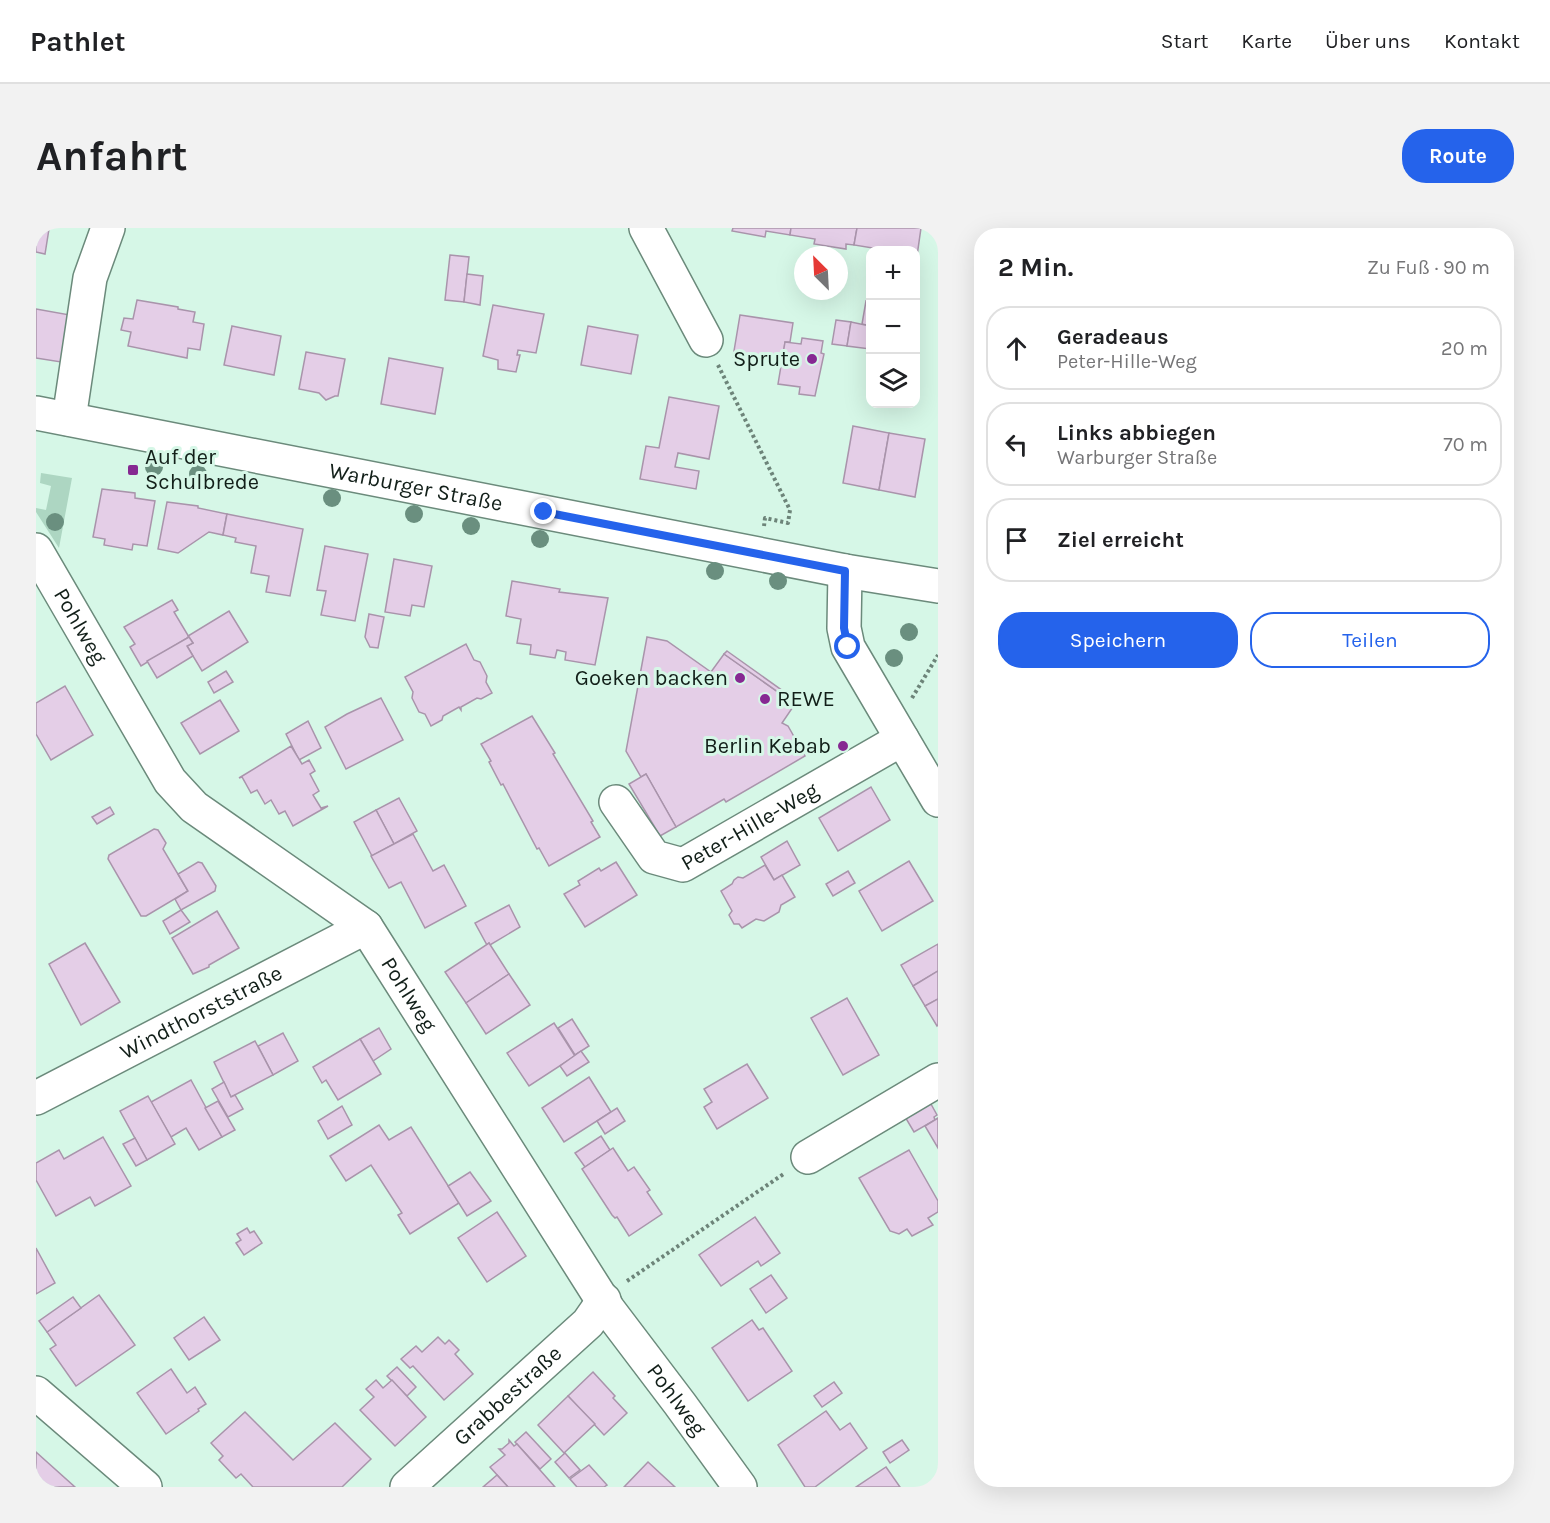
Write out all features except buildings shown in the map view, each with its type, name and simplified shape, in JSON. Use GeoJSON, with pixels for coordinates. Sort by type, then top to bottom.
{"type":"FeatureCollection","features":[{"type":"Feature","properties":{"kind":"street"},"geometry":{"type":"LineString","coordinates":[[69,419],[90,278],[108,228]]}},
{"type":"Feature","properties":{"kind":"street"},"geometry":{"type":"LineString","coordinates":[[646,228],[706,340]]}},
{"type":"Feature","properties":{"kind":"street","name":"Warburger Straße"},"geometry":{"type":"LineString","coordinates":[[36,413],[845,571],[938,586]]}},
{"type":"Feature","properties":{"kind":"street","name":"Pohlweg"},"geometry":{"type":"LineString","coordinates":[[40,567],[170,781],[194,807],[366,927],[604,1300],[740,1487]]}},
{"type":"Feature","properties":{"kind":"street"},"geometry":{"type":"LineString","coordinates":[[845,571],[844,628],[848,647],[938,800]]}},
{"type":"Feature","properties":{"kind":"street","name":"Peter-Hille-Weg"},"geometry":{"type":"LineString","coordinates":[[616,802],[654,857],[682,866],[899,733]]}},
{"type":"Feature","properties":{"kind":"street","name":"Windthorststraße"},"geometry":{"type":"LineString","coordinates":[[36,1098],[366,927]]}},
{"type":"Feature","properties":{"kind":"street"},"geometry":{"type":"LineString","coordinates":[[808,1157],[938,1080]]}},
{"type":"Feature","properties":{"kind":"street","name":"Grabbestraße"},"geometry":{"type":"LineString","coordinates":[[407,1487],[588,1323],[604,1300]]}},
{"type":"Feature","properties":{"kind":"street"},"geometry":{"type":"LineString","coordinates":[[36,1393],[145,1487]]}},
{"type":"Feature","properties":{"kind":"path"},"geometry":{"type":"LineString","coordinates":[[706,340],[790,510]]}},
{"type":"Feature","properties":{"kind":"path"},"geometry":{"type":"LineString","coordinates":[[899,733],[938,655]]}},
{"type":"Feature","properties":{"kind":"path"},"geometry":{"type":"LineString","coordinates":[[604,1300],[631,1277],[808,1157]]}},
{"type":"Feature","properties":{"kind":"green space"},"geometry":{"type":"Polygon","coordinates":[[[41,473],[72,478],[59,548],[36,512],[36,508],[46,510],[51,486],[40,483],[41,473]]]}},
{"type":"Feature","properties":{"kind":"place","name":"Sprute"},"geometry":{"type":"Point","coordinates":[812,359]}},
{"type":"Feature","properties":{"kind":"place","name":"Auf der Schulbrede"},"geometry":{"type":"Point","coordinates":[133,470]}},
{"type":"Feature","properties":{"kind":"place","name":"Goeken backen"},"geometry":{"type":"Point","coordinates":[740,678]}},
{"type":"Feature","properties":{"kind":"place","name":"REWE"},"geometry":{"type":"Point","coordinates":[765,699]}},
{"type":"Feature","properties":{"kind":"place","name":"Berlin Kebab"},"geometry":{"type":"Point","coordinates":[843,746]}},
{"type":"Feature","properties":{"kind":"route"},"geometry":{"type":"LineString","coordinates":[[544,512],[845,571],[844,628],[848,647]]}}]}
